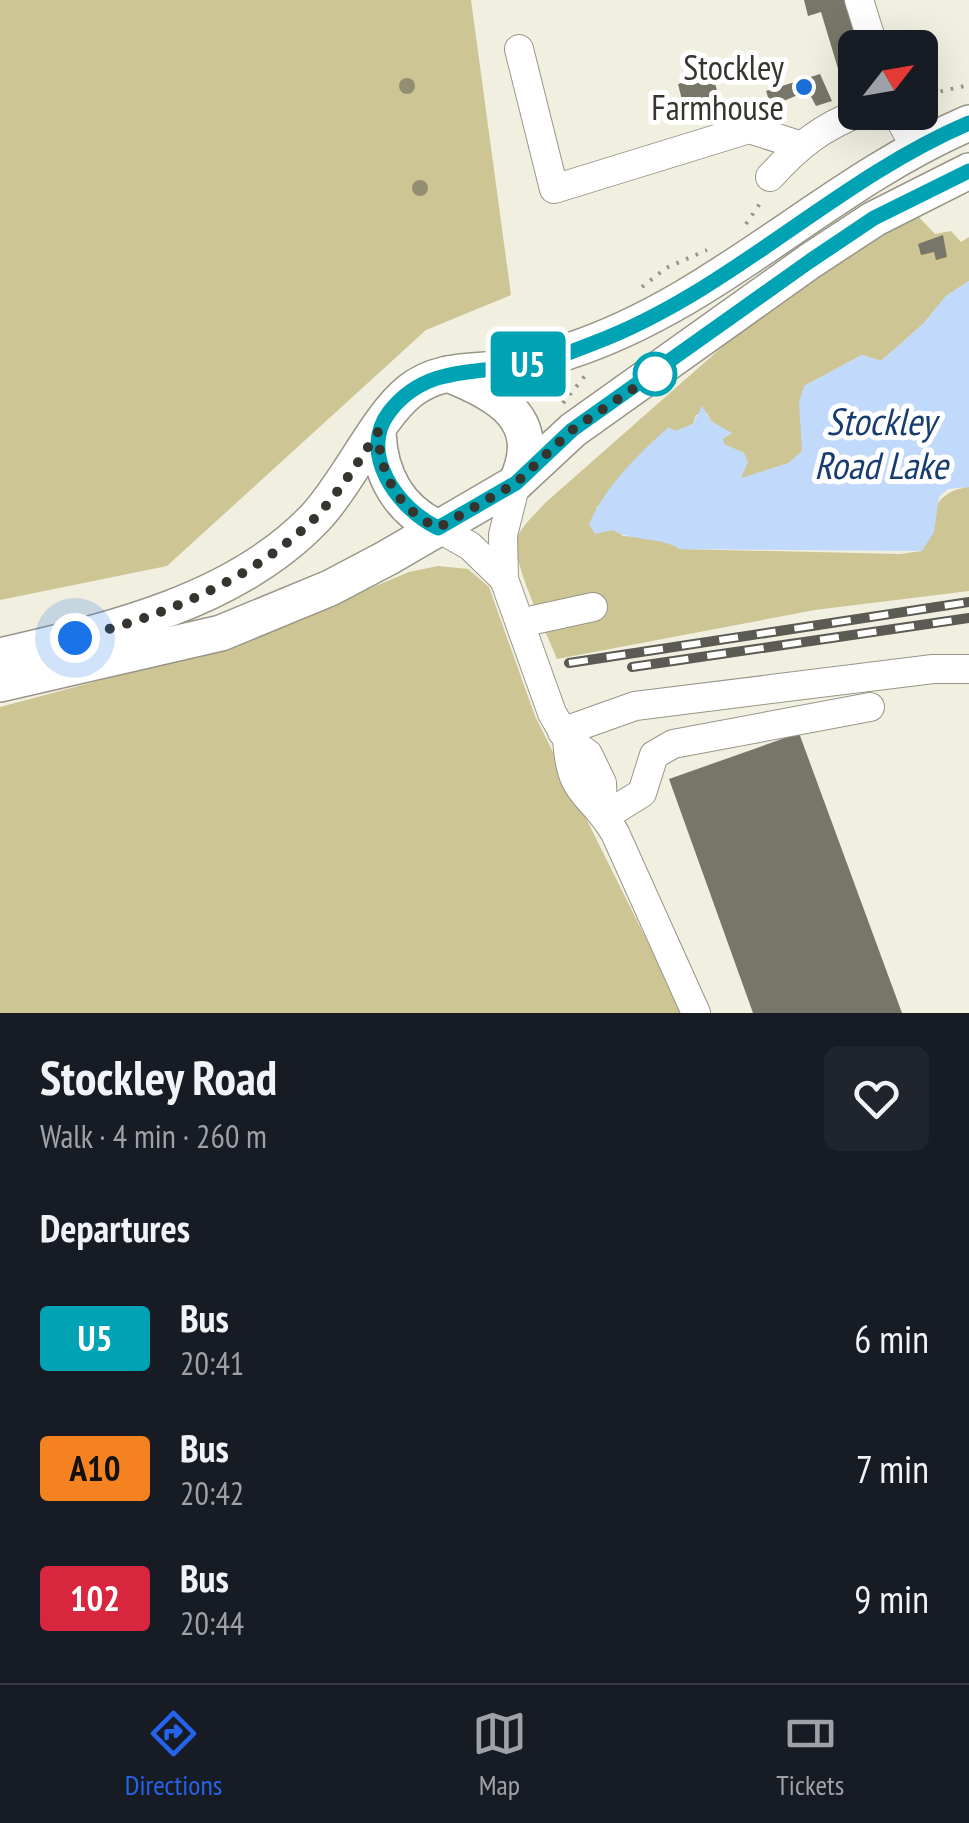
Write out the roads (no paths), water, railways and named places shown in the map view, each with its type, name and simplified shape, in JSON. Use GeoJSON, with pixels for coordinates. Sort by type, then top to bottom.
{"type":"FeatureCollection","features":[{"type":"Feature","properties":{"kind":"main road"},"geometry":{"type":"LineString","coordinates":[[0,656],[100,632],[172,608],[232,577],[312,520],[387,415],[411,390],[448,374],[516,367],[581,347],[650,318],[917,151],[969,123]]}},
{"type":"Feature","properties":{"kind":"main road"},"geometry":{"type":"LineString","coordinates":[[0,684],[221,633],[330,588],[516,483],[572,430],[874,218],[968,176]]}},
{"type":"Feature","properties":{"kind":"main road"},"geometry":{"type":"LineString","coordinates":[[448,374],[499,397],[514,413],[524,444],[516,483]]}},
{"type":"Feature","properties":{"kind":"main road"},"geometry":{"type":"LineString","coordinates":[[378,432],[379,458],[390,484],[402,502],[438,528]]}},
{"type":"Feature","properties":{"kind":"street"},"geometry":{"type":"LineString","coordinates":[[860,0],[869,30]]}},
{"type":"Feature","properties":{"kind":"street"},"geometry":{"type":"LineString","coordinates":[[519,49],[554,188],[748,129],[799,144]]}},
{"type":"Feature","properties":{"kind":"street"},"geometry":{"type":"LineString","coordinates":[[770,177],[799,144],[838,121]]}},
{"type":"Feature","properties":{"kind":"street"},"geometry":{"type":"LineString","coordinates":[[906,130],[917,151]]}},
{"type":"Feature","properties":{"kind":"street"},"geometry":{"type":"LineString","coordinates":[[516,483],[502,535],[504,579],[564,736],[588,754],[602,783],[604,814],[696,1013]]}},
{"type":"Feature","properties":{"kind":"street"},"geometry":{"type":"LineString","coordinates":[[438,528],[470,546],[504,579]]}},
{"type":"Feature","properties":{"kind":"street"},"geometry":{"type":"LineString","coordinates":[[520,623],[593,607]]}},
{"type":"Feature","properties":{"kind":"street"},"geometry":{"type":"LineString","coordinates":[[564,736],[635,706],[933,669],[969,669]]}},
{"type":"Feature","properties":{"kind":"street"},"geometry":{"type":"LineString","coordinates":[[604,814],[642,793],[654,755],[674,744],[870,707]]}},
{"type":"Feature","properties":{"kind":"water","name":"Stockley Road Lake"},"geometry":{"type":"Polygon","coordinates":[[[969,281],[969,487],[948,489],[939,497],[934,532],[922,551],[680,549],[613,530],[595,534],[589,524],[624,471],[669,427],[675,431],[693,424],[702,406],[711,421],[732,433],[723,438],[724,444],[744,453],[748,462],[741,478],[789,463],[802,451],[799,402],[804,386],[862,355],[881,361],[923,324],[946,296],[969,281]]]}},
{"type":"Feature","properties":{"kind":"railway"},"geometry":{"type":"LineString","coordinates":[[569,663],[969,602]]}},
{"type":"Feature","properties":{"kind":"railway"},"geometry":{"type":"LineString","coordinates":[[632,667],[969,618]]}},
{"type":"Feature","properties":{"kind":"place","name":"Stockley Farmhouse"},"geometry":{"type":"Point","coordinates":[804,87]}}]}
